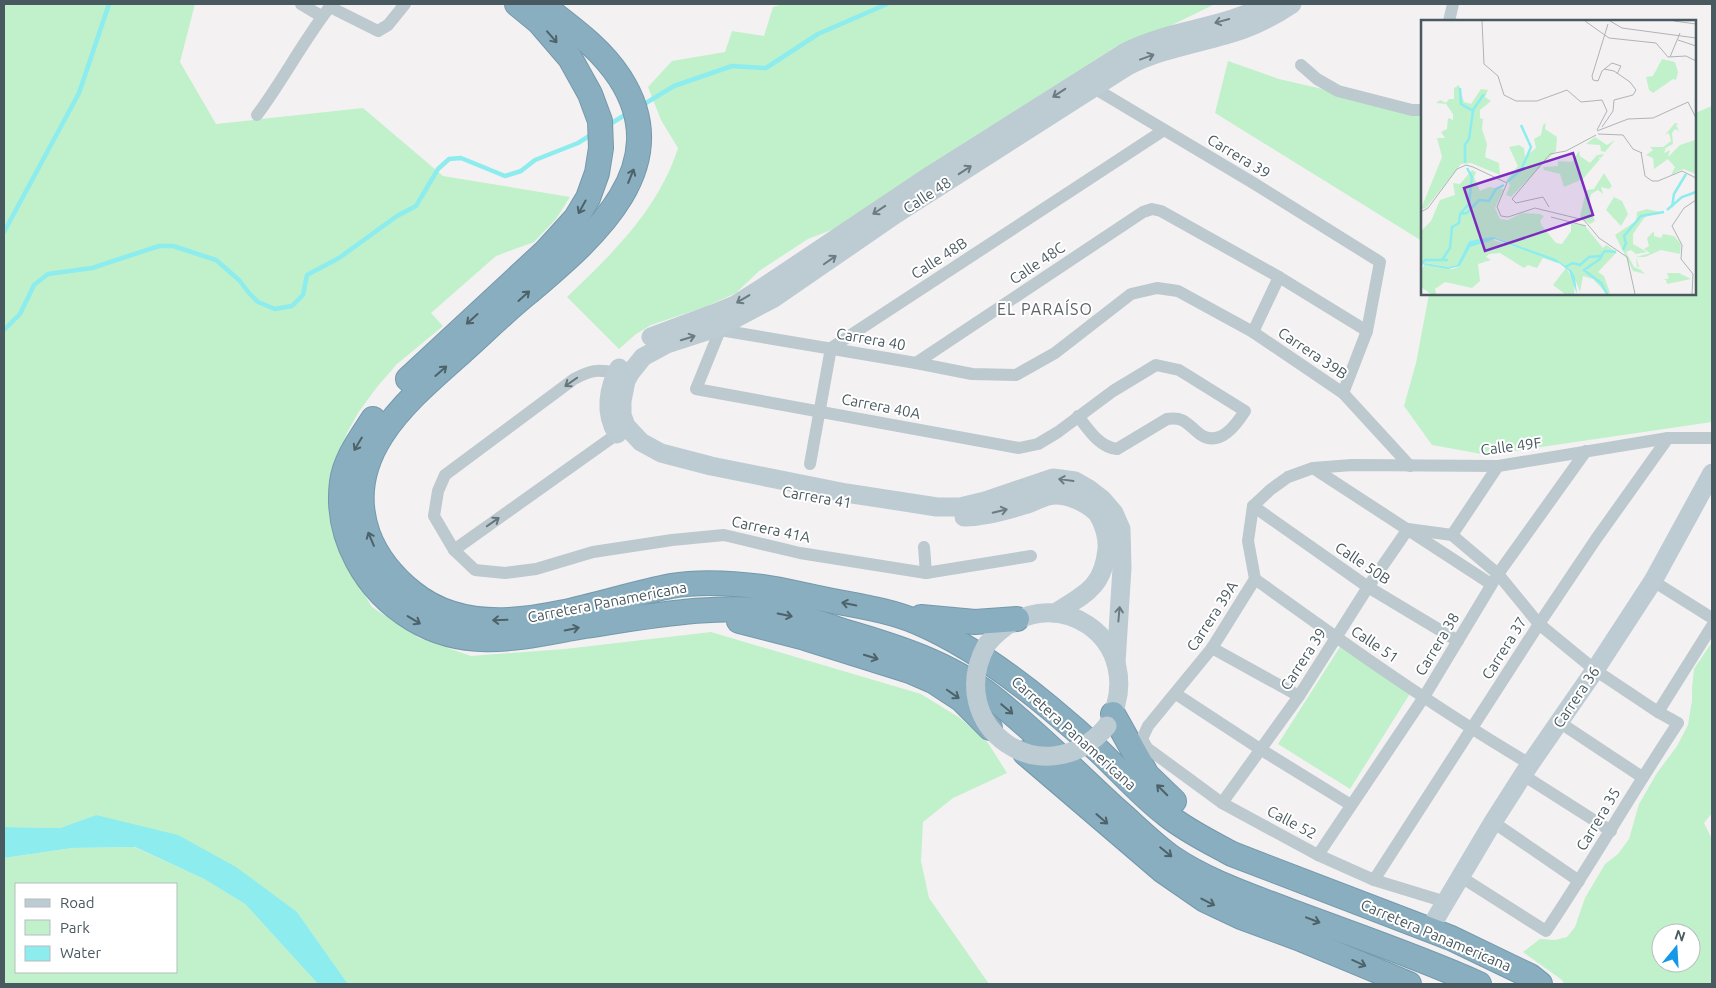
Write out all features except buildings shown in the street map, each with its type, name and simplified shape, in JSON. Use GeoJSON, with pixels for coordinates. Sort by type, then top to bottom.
{"type":"FeatureCollection","features":[{"type":"Feature","properties":{"kind":"highway","name":"Carretera Panamericana"},"geometry":{"type":"LineString","coordinates":[[517,4],[539,22],[570,58],[590,94],[600,121],[601,148],[597,173],[588,198],[576,218],[546,251],[389,398],[374,417],[354,449],[342,481],[344,525],[352,550],[365,575],[376,589],[409,617],[428,628],[452,636],[497,640],[661,615],[745,609],[782,613],[830,626],[893,647],[937,664],[990,695],[1031,744],[1095,791],[1172,858],[1241,892],[1432,964],[1479,984]]}},
{"type":"Feature","properties":{"kind":"highway","name":"Carretera Panamericana"},"geometry":{"type":"LineString","coordinates":[[541,4],[604,56],[622,80],[638,124],[637,158],[624,192],[593,234],[562,264],[402,406],[383,432],[367,466],[362,496],[364,522],[370,539],[382,561],[392,574],[422,600],[443,610],[470,618],[496,621],[532,618],[676,585],[726,583],[769,588],[876,609],[913,620],[975,652],[1006,673],[1100,752],[1151,802],[1170,818],[1196,834],[1232,854],[1452,938],[1535,980]]}},
{"type":"Feature","properties":{"kind":"highway"},"geometry":{"type":"LineString","coordinates":[[876,609],[935,620],[975,622],[1016,619]]}},
{"type":"Feature","properties":{"kind":"highway"},"geometry":{"type":"LineString","coordinates":[[687,613],[747,623],[788,633],[910,671],[934,681],[962,700],[990,728]]}},
{"type":"Feature","properties":{"kind":"highway"},"geometry":{"type":"LineString","coordinates":[[1110,720],[1147,776],[1190,814],[1260,849],[1441,910],[1497,946],[1535,980]]}},
{"type":"Feature","properties":{"kind":"highway"},"geometry":{"type":"LineString","coordinates":[[1031,744],[1127,842],[1182,886],[1205,900],[1241,917],[1322,947],[1409,984]]}},
{"type":"Feature","properties":{"kind":"main road","name":"Calle 48"},"geometry":{"type":"LineString","coordinates":[[1087,84],[1124,53],[1142,44],[1240,16],[1268,4]]}},
{"type":"Feature","properties":{"kind":"main road","name":"Calle 48"},"geometry":{"type":"LineString","coordinates":[[718,324],[682,325],[644,340],[627,356],[617,372],[609,394],[608,404],[613,427],[625,434],[626,426],[622,415],[622,401],[626,381],[637,364],[651,352],[718,324],[734,304],[765,286],[931,175],[1087,84],[1154,54],[1244,30],[1292,4]]}},
{"type":"Feature","properties":{"kind":"main road","name":"Carrera 41"},"geometry":{"type":"LineString","coordinates":[[625,434],[644,457],[691,474],[929,518],[971,517],[1024,505],[1050,495],[1070,497],[1084,504],[1097,514],[1104,529],[1107,542],[1105,562],[1100,578],[1088,593],[1055,613]]}},
{"type":"Feature","properties":{"kind":"main road","name":"Carrera 41"},"geometry":{"type":"LineString","coordinates":[[625,434],[673,458],[846,493],[937,507],[960,507],[985,501],[1052,478],[1075,481],[1102,498],[1114,513],[1121,529],[1122,568],[1116,662]]}},
{"type":"Feature","properties":{"kind":"main road","name":"Carrera 36"},"geometry":{"type":"LineString","coordinates":[[1441,910],[1526,770],[1653,581],[1708,491],[1712,473]]}},
{"type":"Feature","properties":{"kind":"main road"},"geometry":{"type":"LineString","coordinates":[[1035,613],[1055,613],[1081,621],[1093,628],[1103,638],[1116,662],[1120,689],[1118,702],[1110,720],[1098,736],[1077,750],[1051,756],[1031,744],[1012,747],[1000,739],[990,728],[978,706],[975,680],[981,655],[987,644],[1005,626],[1016,619],[1035,613]]}},
{"type":"Feature","properties":{"kind":"street"},"geometry":{"type":"LineString","coordinates":[[301,4],[321,16]]}},
{"type":"Feature","properties":{"kind":"street"},"geometry":{"type":"LineString","coordinates":[[257,116],[277,88],[321,16],[331,5],[378,31],[388,25],[405,4]]}},
{"type":"Feature","properties":{"kind":"street"},"geometry":{"type":"LineString","coordinates":[[1449,20],[1453,4]]}},
{"type":"Feature","properties":{"kind":"street"},"geometry":{"type":"LineString","coordinates":[[1301,65],[1317,79],[1338,91],[1412,110],[1421,110]]}},
{"type":"Feature","properties":{"kind":"street","name":"Carrera 39"},"geometry":{"type":"LineString","coordinates":[[1087,84],[1380,262],[1367,331]]}},
{"type":"Feature","properties":{"kind":"street","name":"Calle 48B"},"geometry":{"type":"LineString","coordinates":[[831,348],[1164,130]]}},
{"type":"Feature","properties":{"kind":"street","name":"Calle 48C"},"geometry":{"type":"LineString","coordinates":[[916,363],[1143,212],[1152,209],[1161,211],[1279,277]]}},
{"type":"Feature","properties":{"kind":"street"},"geometry":{"type":"LineString","coordinates":[[1253,332],[1279,277],[1367,331],[1342,393]]}},
{"type":"Feature","properties":{"kind":"street","name":"Carrera 39B"},"geometry":{"type":"LineString","coordinates":[[1016,375],[1055,353],[1131,294],[1157,288],[1178,291],[1253,332],[1342,393],[1410,466]]}},
{"type":"Feature","properties":{"kind":"street","name":"Carrera 40"},"geometry":{"type":"LineString","coordinates":[[718,324],[831,348],[972,374],[1016,375]]}},
{"type":"Feature","properties":{"kind":"street","name":"Carrera 40A"},"geometry":{"type":"LineString","coordinates":[[718,324],[696,389],[1019,448],[1038,444],[1058,432],[1078,416],[1113,391],[1156,365],[1179,370],[1245,411],[1237,422],[1220,438],[1213,439],[1202,436],[1182,419],[1174,418],[1167,419],[1117,449],[1110,448],[1092,434],[1078,416]]}},
{"type":"Feature","properties":{"kind":"street"},"geometry":{"type":"LineString","coordinates":[[810,464],[831,348]]}},
{"type":"Feature","properties":{"kind":"street"},"geometry":{"type":"LineString","coordinates":[[617,372],[590,371],[574,379],[445,475],[438,491],[434,516],[454,550],[625,434]]}},
{"type":"Feature","properties":{"kind":"street","name":"Calle 49F"},"geometry":{"type":"LineString","coordinates":[[1313,468],[1352,466],[1498,466],[1668,438],[1712,438]]}},
{"type":"Feature","properties":{"kind":"street","name":"Carrera 37"},"geometry":{"type":"LineString","coordinates":[[1374,880],[1539,624],[1596,539],[1668,438]]}},
{"type":"Feature","properties":{"kind":"street","name":"Carrera 38"},"geometry":{"type":"LineString","coordinates":[[1318,855],[1424,697],[1495,579],[1586,452]]}},
{"type":"Feature","properties":{"kind":"street"},"geometry":{"type":"LineString","coordinates":[[1452,535],[1498,466]]}},
{"type":"Feature","properties":{"kind":"street"},"geometry":{"type":"LineString","coordinates":[[1253,506],[1288,476],[1313,468],[1408,529],[1495,579]]}},
{"type":"Feature","properties":{"kind":"street","name":"Carrera 39A"},"geometry":{"type":"LineString","coordinates":[[1142,739],[1148,726],[1212,648],[1255,579],[1248,540],[1253,506]]}},
{"type":"Feature","properties":{"kind":"street","name":"Calle 50B"},"geometry":{"type":"LineString","coordinates":[[1253,506],[1368,587],[1458,641]]}},
{"type":"Feature","properties":{"kind":"street"},"geometry":{"type":"LineString","coordinates":[[1408,529],[1452,535],[1539,624],[1595,670],[1658,712],[1712,626]]}},
{"type":"Feature","properties":{"kind":"street","name":"Carrera 39"},"geometry":{"type":"LineString","coordinates":[[1222,803],[1299,696],[1368,587],[1408,529]]}},
{"type":"Feature","properties":{"kind":"street","name":"Carrera 41A"},"geometry":{"type":"LineString","coordinates":[[454,550],[475,570],[505,572],[536,569],[593,552],[672,540],[724,535],[800,553],[926,573],[1031,556]]}},
{"type":"Feature","properties":{"kind":"street"},"geometry":{"type":"LineString","coordinates":[[924,547],[926,573]]}},
{"type":"Feature","properties":{"kind":"street","name":"Calle 51"},"geometry":{"type":"LineString","coordinates":[[1255,579],[1336,638],[1472,730],[1610,831]]}},
{"type":"Feature","properties":{"kind":"street"},"geometry":{"type":"LineString","coordinates":[[1653,581],[1712,618]]}},
{"type":"Feature","properties":{"kind":"street"},"geometry":{"type":"LineString","coordinates":[[1212,648],[1299,696]]}},
{"type":"Feature","properties":{"kind":"street"},"geometry":{"type":"LineString","coordinates":[[1176,694],[1351,805]]}},
{"type":"Feature","properties":{"kind":"street","name":"Carrera 35"},"geometry":{"type":"LineString","coordinates":[[1460,877],[1546,931],[1678,723],[1658,712]]}},
{"type":"Feature","properties":{"kind":"street"},"geometry":{"type":"LineString","coordinates":[[1559,722],[1642,777]]}},
{"type":"Feature","properties":{"kind":"street","name":"Calle 52"},"geometry":{"type":"LineString","coordinates":[[1142,739],[1146,748],[1222,803],[1318,855],[1441,910]]}},
{"type":"Feature","properties":{"kind":"street"},"geometry":{"type":"LineString","coordinates":[[1493,822],[1579,881]]}},
{"type":"Feature","properties":{"kind":"green space"},"geometry":{"type":"Polygon","coordinates":[[[4,4],[195,4],[180,62],[216,124],[363,108],[443,176],[570,197],[556,219],[534,242],[496,256],[431,313],[443,326],[397,364],[358,413],[347,433],[336,463],[344,560],[372,607],[419,638],[471,656],[565,649],[711,632],[921,694],[960,718],[988,743],[1007,773],[953,798],[923,822],[921,861],[929,898],[989,984],[348,984],[297,912],[96,815],[60,828],[4,827],[4,4]]]}},
{"type":"Feature","properties":{"kind":"green space"},"geometry":{"type":"Polygon","coordinates":[[[784,4],[1215,4],[1168,27],[1114,48],[939,159],[834,229],[808,239],[759,271],[736,293],[705,307],[651,325],[636,334],[619,349],[567,297],[617,247],[646,211],[659,191],[678,148],[661,120],[648,87],[672,61],[725,52],[732,31],[764,36],[773,7],[784,4]]]}},
{"type":"Feature","properties":{"kind":"green space"},"geometry":{"type":"Polygon","coordinates":[[[1228,61],[1279,79],[1421,112],[1421,240],[1215,113],[1228,61]]]}},
{"type":"Feature","properties":{"kind":"green space"},"geometry":{"type":"Polygon","coordinates":[[[1712,106],[1712,422],[1487,455],[1432,445],[1404,406],[1416,363],[1429,295],[1696,295],[1696,113],[1712,106]]]}},
{"type":"Feature","properties":{"kind":"green space"},"geometry":{"type":"Polygon","coordinates":[[[1712,642],[1712,813],[1704,823],[1712,839],[1712,984],[1564,984],[1562,980],[1523,952],[1540,939],[1555,940],[1567,937],[1575,927],[1585,898],[1605,864],[1618,854],[1629,839],[1639,804],[1657,773],[1677,746],[1688,725],[1694,669],[1712,642]]]}},
{"type":"Feature","properties":{"kind":"green space"},"geometry":{"type":"Polygon","coordinates":[[[1340,647],[1411,692],[1350,789],[1278,744],[1340,647]]]}},
{"type":"Feature","properties":{"kind":"green space"},"geometry":{"type":"Polygon","coordinates":[[[134,847],[204,879],[245,904],[318,984],[4,984],[4,858],[72,848],[134,847]]]}},
{"type":"Feature","properties":{"kind":"water"},"geometry":{"type":"Polygon","coordinates":[[[96,815],[178,835],[236,867],[297,912],[348,984],[318,984],[245,904],[204,879],[135,847],[72,848],[4,858],[4,827],[60,828],[96,815]]]}},
{"type":"Feature","properties":{"kind":"waterway"},"geometry":{"type":"LineString","coordinates":[[4,232],[79,93],[109,4]]}},
{"type":"Feature","properties":{"kind":"waterway"},"geometry":{"type":"LineString","coordinates":[[641,106],[674,86],[732,66],[766,68],[818,34],[887,4]]}},
{"type":"Feature","properties":{"kind":"waterway"},"geometry":{"type":"LineString","coordinates":[[607,126],[628,113]]}},
{"type":"Feature","properties":{"kind":"waterway"},"geometry":{"type":"LineString","coordinates":[[4,330],[20,314],[34,285],[48,274],[92,268],[159,246],[173,246],[216,260],[239,280],[258,302],[275,309],[292,306],[303,295],[307,275],[339,258],[397,216],[416,206],[438,169],[449,159],[461,158],[505,176],[521,171],[535,160],[578,143],[594,133]]}},
{"type":"Feature","properties":{"kind":"district","name":"EL PARAÍSO"},"geometry":{"type":"Point","coordinates":[1045,309]}}]}
